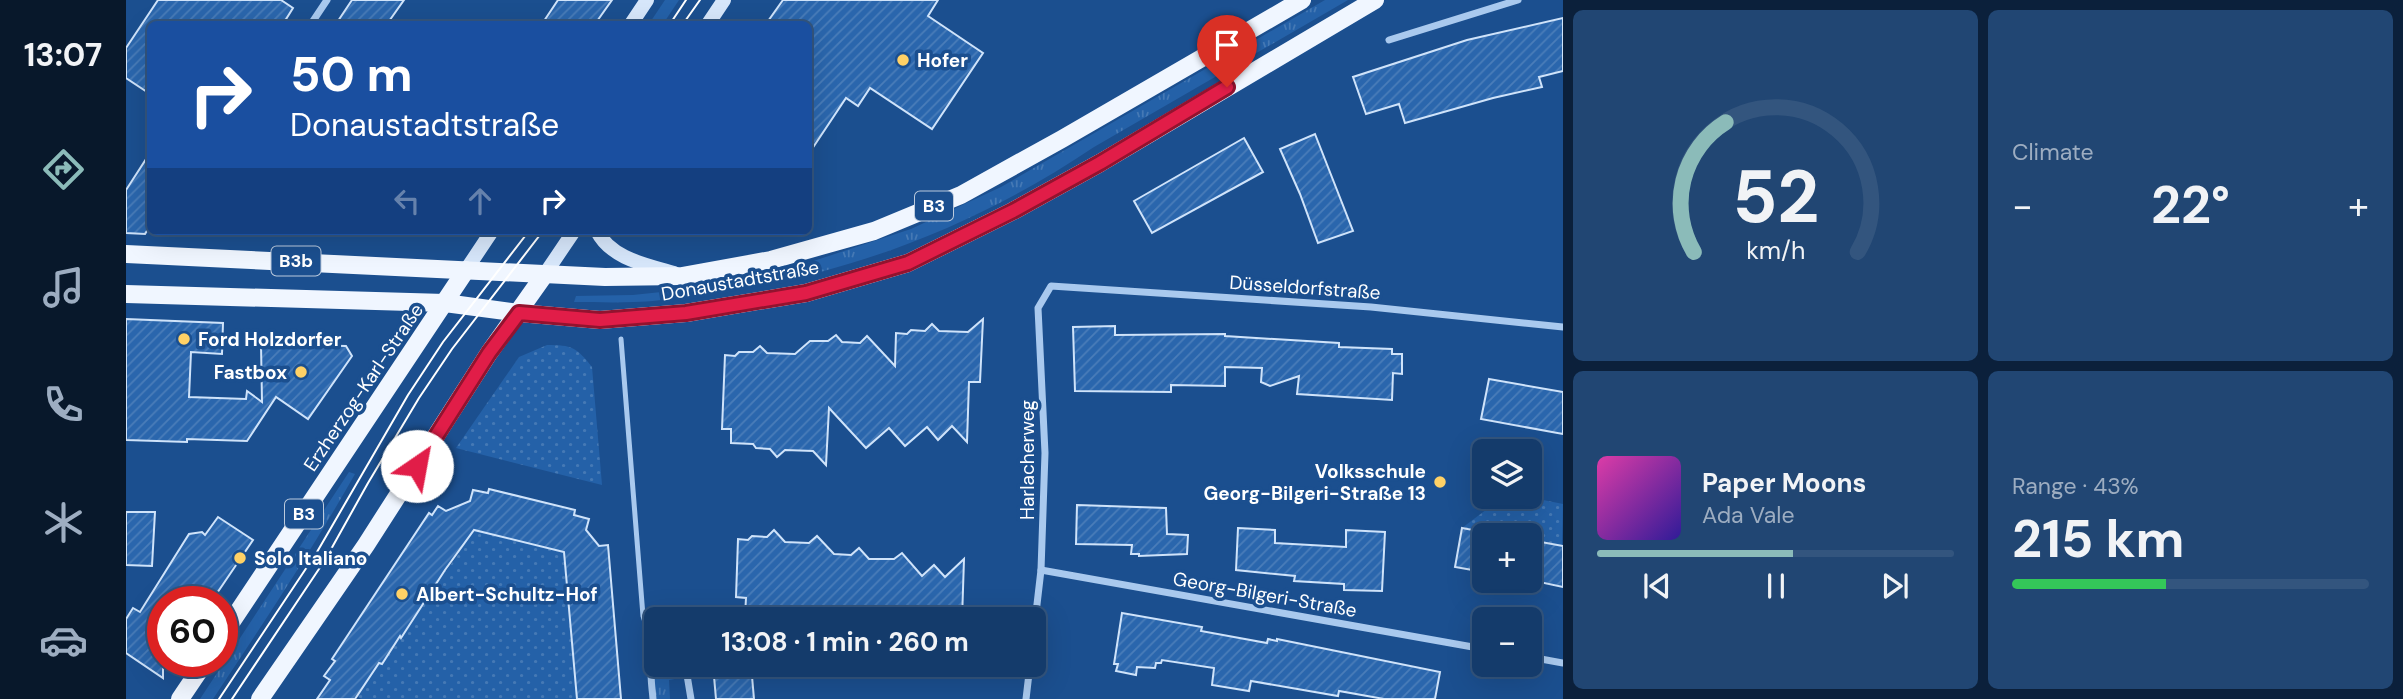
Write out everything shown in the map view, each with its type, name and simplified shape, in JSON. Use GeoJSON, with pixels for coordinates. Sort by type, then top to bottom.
{"type":"FeatureCollection","features":[{"type":"Feature","properties":{"kind":"main road"},"geometry":{"type":"LineString","coordinates":[[633,21],[647,0]]}},
{"type":"Feature","properties":{"kind":"main road"},"geometry":{"type":"LineString","coordinates":[[710,21],[724,0]]}},
{"type":"Feature","properties":{"kind":"main road","name":"Donaustadtstraße"},"geometry":{"type":"LineString","coordinates":[[126,254],[605,277],[682,276],[771,260],[874,231],[961,195],[1302,0]]}},
{"type":"Feature","properties":{"kind":"main road","name":"Donaustadtstraße"},"geometry":{"type":"LineString","coordinates":[[126,294],[445,303],[600,320],[686,313],[806,293],[908,263],[1013,211],[1100,163],[1375,0]]}},
{"type":"Feature","properties":{"kind":"main road","name":"Erzherzog-Karl-Straße"},"geometry":{"type":"LineString","coordinates":[[238,612],[489,235]]}},
{"type":"Feature","properties":{"kind":"main road"},"geometry":{"type":"LineString","coordinates":[[260,699],[570,235]]}},
{"type":"Feature","properties":{"kind":"main road"},"geometry":{"type":"LineString","coordinates":[[600,235],[608,247],[632,260],[682,276]]}},
{"type":"Feature","properties":{"kind":"main road"},"geometry":{"type":"LineString","coordinates":[[180,699],[195,677]]}},
{"type":"Feature","properties":{"kind":"street"},"geometry":{"type":"LineString","coordinates":[[313,21],[327,0]]}},
{"type":"Feature","properties":{"kind":"street"},"geometry":{"type":"LineString","coordinates":[[1389,40],[1518,0]]}},
{"type":"Feature","properties":{"kind":"street","name":"Düsseldorfstraße"},"geometry":{"type":"LineString","coordinates":[[1046,291],[1051,286],[1371,307],[1563,327]]}},
{"type":"Feature","properties":{"kind":"street","name":"Harlacherweg"},"geometry":{"type":"LineString","coordinates":[[1037,607],[1041,570],[1045,453],[1038,308],[1046,291]]}},
{"type":"Feature","properties":{"kind":"street","name":"Georg-Bilgeri-Straße"},"geometry":{"type":"LineString","coordinates":[[1041,570],[1472,647]]}},
{"type":"Feature","properties":{"kind":"street"},"geometry":{"type":"LineString","coordinates":[[1542,659],[1563,663]]}},
{"type":"Feature","properties":{"kind":"street"},"geometry":{"type":"LineString","coordinates":[[651,677],[653,699]]}},
{"type":"Feature","properties":{"kind":"street"},"geometry":{"type":"LineString","coordinates":[[686,677],[691,699]]}},
{"type":"Feature","properties":{"kind":"street"},"geometry":{"type":"LineString","coordinates":[[1026,699],[1029,677]]}},
{"type":"Feature","properties":{"kind":"lane"},"geometry":{"type":"LineString","coordinates":[[621,339],[644,619]]}},
{"type":"Feature","properties":{"kind":"green space"},"geometry":{"type":"Polygon","coordinates":[[[665,0],[679,0],[665,21],[651,21],[665,0]]]}},
{"type":"Feature","properties":{"kind":"green space"},"geometry":{"type":"Polygon","coordinates":[[[1325,0],[1348,0],[1047,177],[950,227],[847,264],[740,289],[646,302],[574,302],[576,296],[633,295],[728,285],[780,272],[911,229],[1001,187],[1325,0]]]}},
{"type":"Feature","properties":{"kind":"green space"},"geometry":{"type":"Polygon","coordinates":[[[547,345],[573,349],[592,367],[602,485],[456,448],[519,357],[547,345]]]}},
{"type":"Feature","properties":{"kind":"green space"},"geometry":{"type":"Polygon","coordinates":[[[349,472],[355,474],[304,560],[238,662],[238,641],[349,472]]]}},
{"type":"Feature","properties":{"kind":"green space"},"geometry":{"type":"Polygon","coordinates":[[[1542,501],[1563,504],[1562,546],[1542,542],[1542,523],[1472,523],[1472,530],[1462,528],[1487,509],[1542,509],[1542,501]]]}},
{"type":"Feature","properties":{"kind":"green space"},"geometry":{"type":"Polygon","coordinates":[[[477,530],[568,553],[577,699],[361,699],[357,696],[379,663],[382,664],[398,635],[402,637],[415,617],[412,614],[442,569],[446,571],[459,553],[455,550],[464,536],[477,530]]]}},
{"type":"Feature","properties":{"kind":"green space"},"geometry":{"type":"Polygon","coordinates":[[[214,677],[228,677],[213,699],[200,699],[214,677]]]}},
{"type":"Feature","properties":{"kind":"green space"},"geometry":{"type":"Polygon","coordinates":[[[652,677],[680,677],[669,680],[670,699],[655,699],[652,677]]]}},
{"type":"Feature","properties":{"kind":"building"},"geometry":{"type":"Polygon","coordinates":[[[158,0],[281,0],[293,8],[285,21],[147,21],[147,92],[126,78],[126,48],[158,0]]]}},
{"type":"Feature","properties":{"kind":"building"},"geometry":{"type":"Polygon","coordinates":[[[352,0],[404,0],[389,21],[338,21],[352,0]]]}},
{"type":"Feature","properties":{"kind":"building"},"geometry":{"type":"Polygon","coordinates":[[[558,0],[612,0],[597,21],[544,21],[558,0]]]}},
{"type":"Feature","properties":{"kind":"building","name":"Hofer"},"geometry":{"type":"Polygon","coordinates":[[[783,0],[938,0],[928,16],[983,53],[932,129],[870,88],[858,106],[846,98],[812,149],[812,21],[768,21],[783,0]]]}},
{"type":"Feature","properties":{"kind":"building"},"geometry":{"type":"Polygon","coordinates":[[[1563,18],[1563,71],[1539,77],[1542,87],[1405,123],[1399,104],[1366,114],[1353,77],[1467,40],[1563,18]]]}},
{"type":"Feature","properties":{"kind":"building"},"geometry":{"type":"Polygon","coordinates":[[[1315,134],[1353,231],[1318,243],[1280,149],[1315,134]]]}},
{"type":"Feature","properties":{"kind":"building"},"geometry":{"type":"Polygon","coordinates":[[[1244,138],[1263,172],[1152,233],[1134,201],[1244,138]]]}},
{"type":"Feature","properties":{"kind":"building"},"geometry":{"type":"Polygon","coordinates":[[[147,158],[145,234],[126,233],[126,190],[147,158]]]}},
{"type":"Feature","properties":{"kind":"building"},"geometry":{"type":"Polygon","coordinates":[[[126,319],[223,323],[222,354],[191,352],[189,397],[246,399],[247,391],[262,402],[261,344],[346,346],[352,356],[308,419],[276,397],[247,441],[126,440],[126,319]]]}},
{"type":"Feature","properties":{"kind":"building"},"geometry":{"type":"Polygon","coordinates":[[[983,319],[980,382],[969,382],[967,442],[952,426],[938,440],[927,427],[905,446],[889,428],[866,448],[829,408],[826,465],[813,451],[785,450],[777,457],[770,449],[756,448],[753,444],[731,443],[731,429],[722,429],[725,355],[753,352],[760,346],[767,353],[795,354],[810,341],[828,341],[836,335],[842,342],[860,343],[867,336],[895,366],[896,333],[925,331],[932,324],[939,331],[968,332],[983,319]]]}},
{"type":"Feature","properties":{"kind":"building"},"geometry":{"type":"Polygon","coordinates":[[[1115,326],[1115,335],[1225,334],[1339,343],[1339,347],[1392,349],[1392,354],[1402,354],[1402,374],[1393,373],[1392,400],[1297,394],[1299,376],[1270,386],[1261,382],[1262,368],[1225,367],[1225,386],[1171,385],[1171,392],[1075,391],[1073,327],[1115,326]]]}},
{"type":"Feature","properties":{"kind":"building"},"geometry":{"type":"Polygon","coordinates":[[[1489,379],[1563,392],[1563,434],[1481,419],[1489,379]]]}},
{"type":"Feature","properties":{"kind":"building","name":"Albert-Schultz-Hof"},"geometry":{"type":"Polygon","coordinates":[[[489,489],[575,510],[574,515],[589,519],[586,530],[599,546],[608,545],[621,699],[577,699],[564,552],[474,530],[401,638],[400,636],[382,664],[379,663],[355,699],[317,699],[330,680],[324,676],[335,661],[332,659],[429,513],[432,515],[438,506],[446,511],[470,501],[473,490],[488,493],[489,489]]]}},
{"type":"Feature","properties":{"kind":"building"},"geometry":{"type":"Polygon","coordinates":[[[1077,505],[1166,508],[1167,534],[1188,535],[1187,554],[1139,556],[1131,554],[1132,545],[1076,544],[1077,505]]]}},
{"type":"Feature","properties":{"kind":"building"},"geometry":{"type":"Polygon","coordinates":[[[126,512],[155,512],[152,566],[126,565],[126,512]]]}},
{"type":"Feature","properties":{"kind":"building"},"geometry":{"type":"Polygon","coordinates":[[[218,517],[253,540],[222,586],[156,586],[189,534],[202,532],[205,535],[218,517]]]}},
{"type":"Feature","properties":{"kind":"building"},"geometry":{"type":"Polygon","coordinates":[[[1238,528],[1275,530],[1275,543],[1346,547],[1346,530],[1385,532],[1382,591],[1344,590],[1344,584],[1294,581],[1295,576],[1236,570],[1238,528]]]}},
{"type":"Feature","properties":{"kind":"building"},"geometry":{"type":"Polygon","coordinates":[[[1462,528],[1472,530],[1472,570],[1455,567],[1462,528]]]}},
{"type":"Feature","properties":{"kind":"building"},"geometry":{"type":"Polygon","coordinates":[[[774,530],[785,542],[809,543],[817,536],[834,554],[851,555],[859,548],[869,559],[894,559],[902,553],[922,576],[934,565],[945,577],[964,559],[962,607],[746,607],[746,598],[736,597],[738,539],[767,537],[774,530]]]}},
{"type":"Feature","properties":{"kind":"building"},"geometry":{"type":"Polygon","coordinates":[[[1542,542],[1563,546],[1563,587],[1542,583],[1542,542]]]}},
{"type":"Feature","properties":{"kind":"building"},"geometry":{"type":"Polygon","coordinates":[[[147,601],[147,667],[126,653],[126,619],[133,608],[140,612],[147,601]]]}},
{"type":"Feature","properties":{"kind":"building"},"geometry":{"type":"Polygon","coordinates":[[[1122,613],[1202,627],[1201,631],[1267,643],[1268,639],[1277,639],[1440,672],[1435,699],[1384,699],[1339,691],[1338,696],[1251,681],[1249,691],[1212,685],[1214,668],[1162,660],[1161,663],[1156,663],[1155,668],[1137,667],[1136,675],[1116,671],[1118,664],[1114,664],[1122,613]]]}},
{"type":"Feature","properties":{"kind":"building"},"geometry":{"type":"Polygon","coordinates":[[[714,677],[752,677],[754,699],[716,699],[714,677]]]}},
{"type":"Feature","properties":{"kind":"tram line"},"geometry":{"type":"LineString","coordinates":[[672,21],[686,0]]}},
{"type":"Feature","properties":{"kind":"tram line"},"geometry":{"type":"LineString","coordinates":[[685,21],[700,0]]}},
{"type":"Feature","properties":{"kind":"tram line"},"geometry":{"type":"LineString","coordinates":[[219,699],[317,552],[408,395],[443,342],[526,235]]}},
{"type":"Feature","properties":{"kind":"tram line"},"geometry":{"type":"LineString","coordinates":[[232,699],[325,560],[419,398],[452,349],[540,235]]}},
{"type":"Feature","properties":{"kind":"place","name":"Hofer"},"geometry":{"type":"Point","coordinates":[903,60]}},
{"type":"Feature","properties":{"kind":"place","name":"Ford Holzdorfer"},"geometry":{"type":"Point","coordinates":[184,339]}},
{"type":"Feature","properties":{"kind":"place","name":"Fastbox"},"geometry":{"type":"Point","coordinates":[301,372]}},
{"type":"Feature","properties":{"kind":"place","name":"Volksschule Georg-Bilgeri-Straße 13"},"geometry":{"type":"Point","coordinates":[1440,482]}},
{"type":"Feature","properties":{"kind":"place","name":"Solo Italiano"},"geometry":{"type":"Point","coordinates":[240,558]}},
{"type":"Feature","properties":{"kind":"place","name":"Albert-Schultz-Hof"},"geometry":{"type":"Point","coordinates":[402,594]}},
{"type":"Feature","properties":{"kind":"route"},"geometry":{"type":"LineString","coordinates":[[417,466],[489,353],[519,313],[600,320],[686,313],[806,293],[908,263],[1013,211],[1227,87]]}}]}
